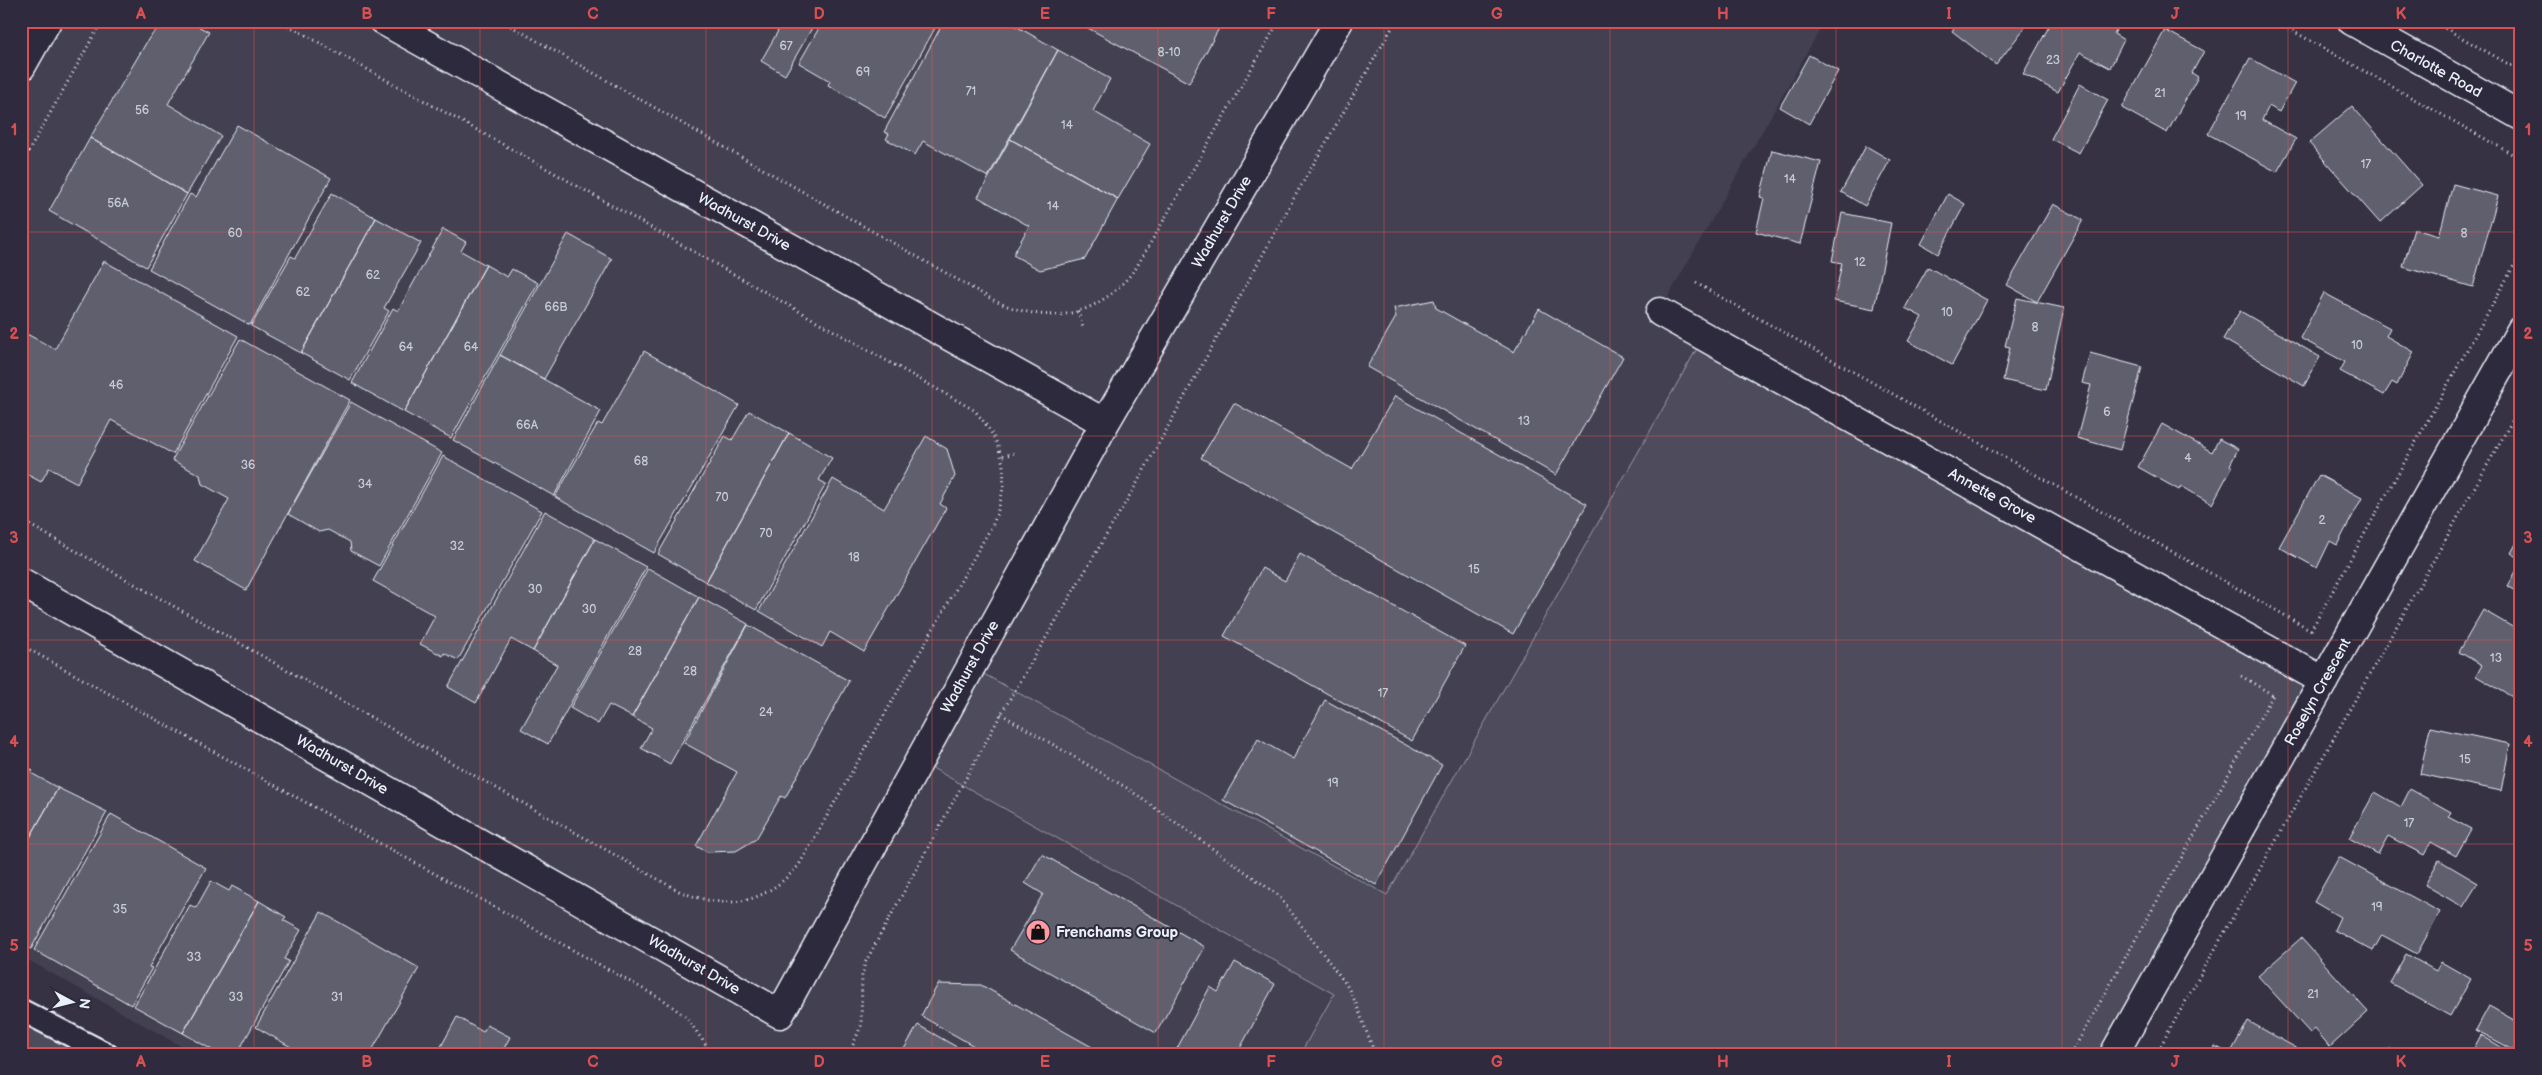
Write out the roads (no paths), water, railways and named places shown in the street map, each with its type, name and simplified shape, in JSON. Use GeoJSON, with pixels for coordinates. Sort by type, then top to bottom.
{"type":"FeatureCollection","features":[{"type":"Feature","properties":{"kind":"street"},"geometry":{"type":"LineString","coordinates":[[21,67],[47,21]]}},
{"type":"Feature","properties":{"kind":"street","name":"Wadhurst Drive"},"geometry":{"type":"LineString","coordinates":[[384,21],[1105,423]]}},
{"type":"Feature","properties":{"kind":"street","name":"Wadhurst Drive"},"geometry":{"type":"LineString","coordinates":[[21,582],[780,1014],[1105,423],[1339,21]]}},
{"type":"Feature","properties":{"kind":"street","name":"Charlotte Road"},"geometry":{"type":"LineString","coordinates":[[2352,21],[2521,116]]}},
{"type":"Feature","properties":{"kind":"street","name":"Annette Grove"},"geometry":{"type":"LineString","coordinates":[[1660,312],[2324,681]]}},
{"type":"Feature","properties":{"kind":"street","name":"Roselyn Crescent"},"geometry":{"type":"LineString","coordinates":[[2114,1054],[2521,330]]}},
{"type":"Feature","properties":{"kind":"lane"},"geometry":{"type":"LineString","coordinates":[[21,1010],[107,1054]]}},
{"type":"Feature","properties":{"kind":"place","name":"Frenchams Group"},"geometry":{"type":"Point","coordinates":[1038,932]}}]}
